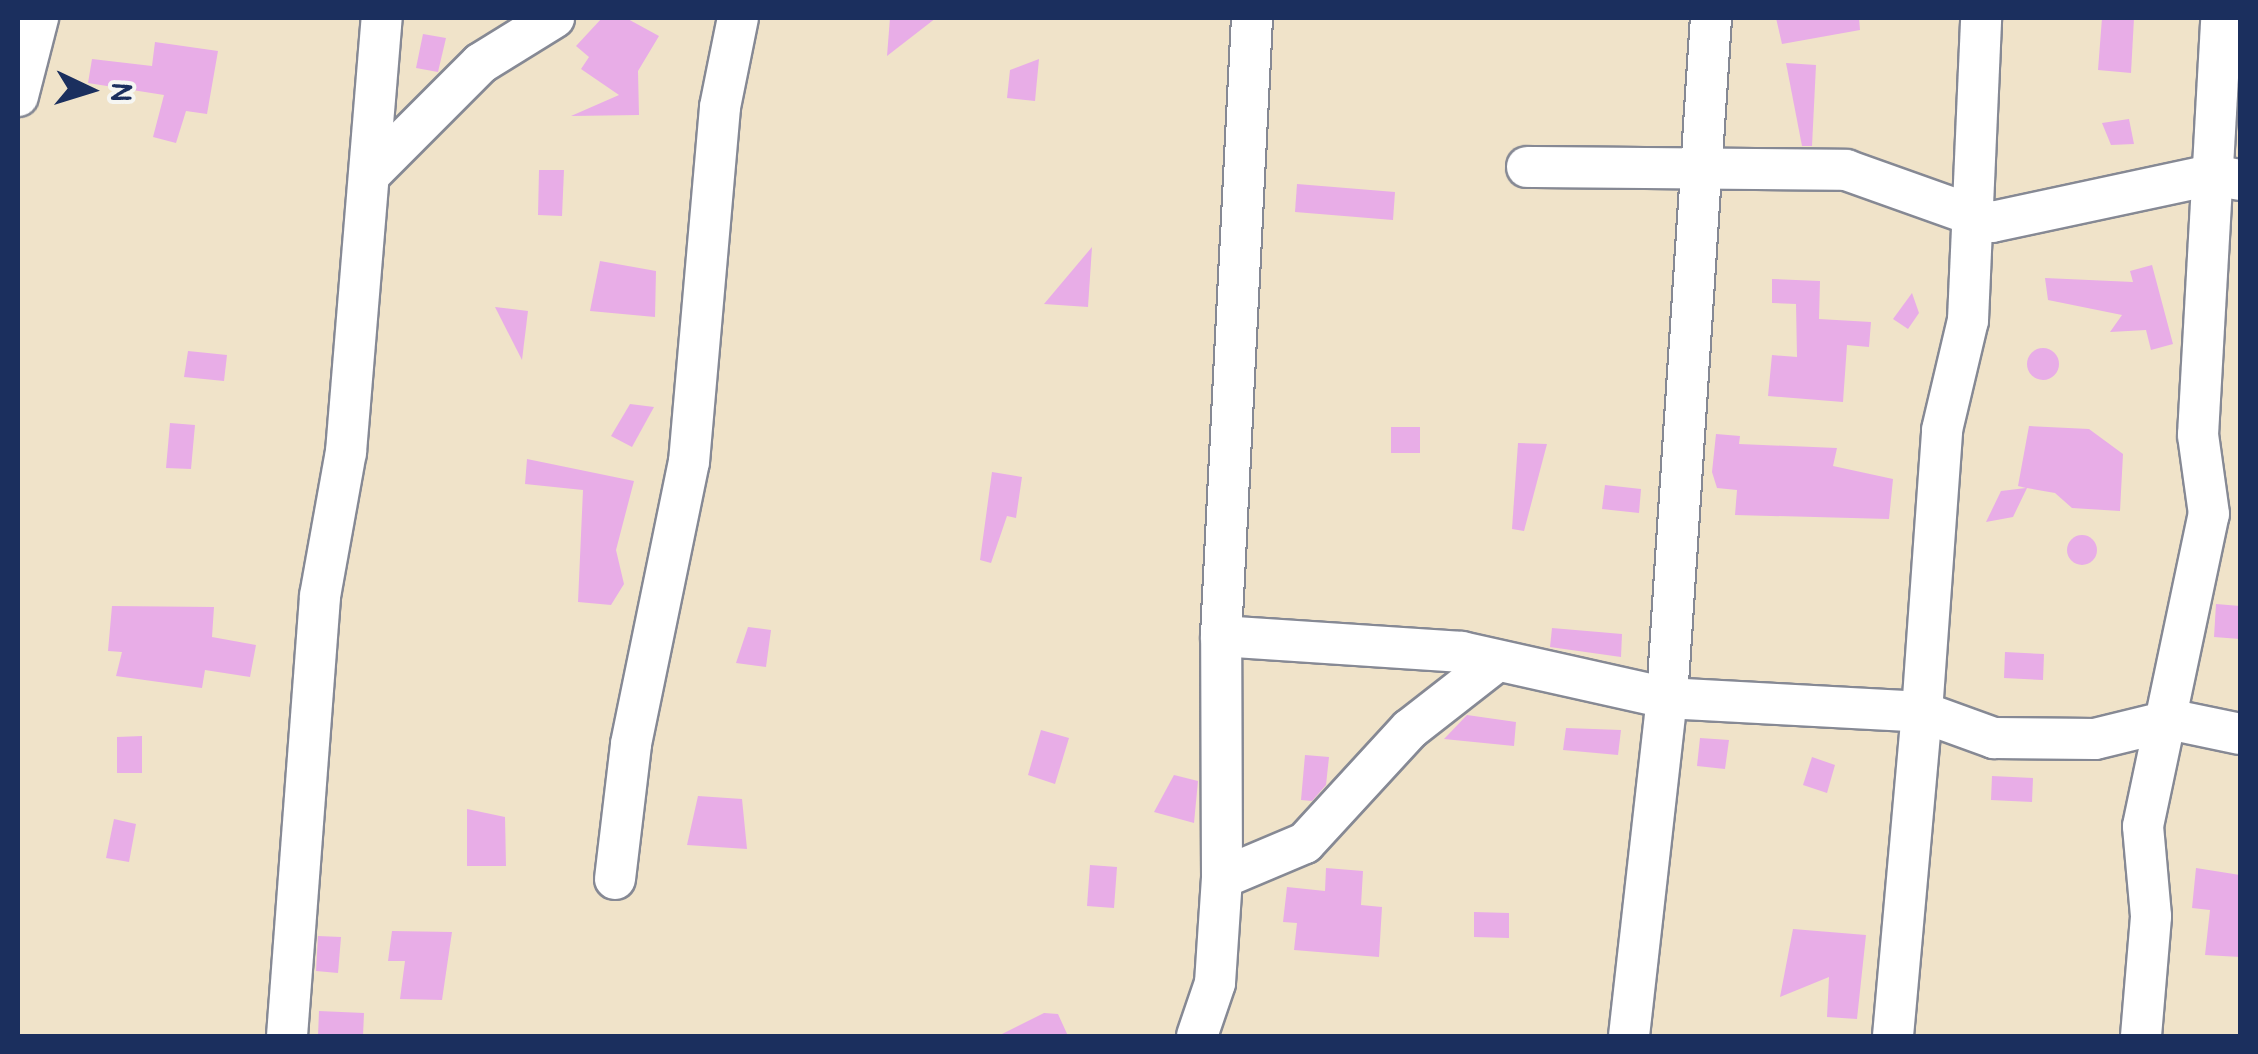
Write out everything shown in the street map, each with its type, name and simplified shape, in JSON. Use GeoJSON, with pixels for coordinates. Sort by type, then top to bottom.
{"type":"FeatureCollection","features":[{"type":"Feature","properties":{"kind":"street"},"geometry":{"type":"LineString","coordinates":[[18,96],[38,18]]}},
{"type":"Feature","properties":{"kind":"street"},"geometry":{"type":"LineString","coordinates":[[287,1036],[320,596],[346,452],[374,170],[382,18]]}},
{"type":"Feature","properties":{"kind":"street"},"geometry":{"type":"LineString","coordinates":[[374,170],[481,62],[554,18]]}},
{"type":"Feature","properties":{"kind":"street"},"geometry":{"type":"LineString","coordinates":[[615,879],[631,744],[689,462],[720,107],[738,18]]}},
{"type":"Feature","properties":{"kind":"street"},"geometry":{"type":"LineString","coordinates":[[1197,1036],[1215,982],[1222,878],[1221,636],[1252,18]]}},
{"type":"Feature","properties":{"kind":"street"},"geometry":{"type":"LineString","coordinates":[[1629,1036],[1667,698],[1698,172],[1711,18]]}},
{"type":"Feature","properties":{"kind":"street"},"geometry":{"type":"LineString","coordinates":[[1893,1036],[1942,430],[1968,320],[1968,206],[1980,18]]}},
{"type":"Feature","properties":{"kind":"street"},"geometry":{"type":"LineString","coordinates":[[2141,1036],[2151,916],[2143,826],[2172,720],[2209,514],[2198,434],[2226,178],[2221,18]]}},
{"type":"Feature","properties":{"kind":"street"},"geometry":{"type":"LineString","coordinates":[[1527,166],[1698,172],[1846,170],[1968,206],[1992,222],[2226,178]]}},
{"type":"Feature","properties":{"kind":"street"},"geometry":{"type":"LineString","coordinates":[[1221,636],[1497,661],[1667,698],[1922,712],[1994,738],[2095,739],[2172,720],[2240,734]]}},
{"type":"Feature","properties":{"kind":"street"},"geometry":{"type":"LineString","coordinates":[[1222,878],[1305,842],[1410,729],[1497,661]]}},
{"type":"Feature","properties":{"kind":"building"},"geometry":{"type":"Polygon","coordinates":[[[602,18],[626,18],[659,36],[638,71],[639,115],[571,116],[619,95],[581,69],[589,57],[576,46],[602,18]]]}},
{"type":"Feature","properties":{"kind":"building"},"geometry":{"type":"Polygon","coordinates":[[[890,18],[936,18],[887,56],[890,18]]]}},
{"type":"Feature","properties":{"kind":"building"},"geometry":{"type":"Polygon","coordinates":[[[1776,18],[1859,18],[1860,30],[1782,44],[1776,18]]]}},
{"type":"Feature","properties":{"kind":"building"},"geometry":{"type":"Polygon","coordinates":[[[2102,18],[2134,18],[2131,73],[2098,70],[2102,18]]]}},
{"type":"Feature","properties":{"kind":"building"},"geometry":{"type":"Polygon","coordinates":[[[423,34],[446,38],[438,72],[416,68],[423,34]]]}},
{"type":"Feature","properties":{"kind":"building"},"geometry":{"type":"Polygon","coordinates":[[[155,42],[218,51],[207,114],[186,111],[176,143],[153,137],[164,95],[88,83],[92,59],[152,66],[155,42]]]}},
{"type":"Feature","properties":{"kind":"building"},"geometry":{"type":"Polygon","coordinates":[[[1039,59],[1035,101],[1007,98],[1010,70],[1039,59]]]}},
{"type":"Feature","properties":{"kind":"building"},"geometry":{"type":"Polygon","coordinates":[[[1786,63],[1816,65],[1812,146],[1802,146],[1786,63]]]}},
{"type":"Feature","properties":{"kind":"building"},"geometry":{"type":"Polygon","coordinates":[[[2129,119],[2134,144],[2111,145],[2102,123],[2129,119]]]}},
{"type":"Feature","properties":{"kind":"building"},"geometry":{"type":"Polygon","coordinates":[[[539,170],[564,170],[562,216],[538,215],[539,170]]]}},
{"type":"Feature","properties":{"kind":"building"},"geometry":{"type":"Polygon","coordinates":[[[1297,184],[1395,192],[1393,220],[1295,212],[1297,184]]]}},
{"type":"Feature","properties":{"kind":"building"},"geometry":{"type":"Polygon","coordinates":[[[1092,247],[1088,307],[1044,304],[1092,247]]]}},
{"type":"Feature","properties":{"kind":"building"},"geometry":{"type":"Polygon","coordinates":[[[600,261],[656,271],[655,317],[590,311],[600,261]]]}},
{"type":"Feature","properties":{"kind":"building"},"geometry":{"type":"Polygon","coordinates":[[[2152,265],[2173,344],[2151,350],[2146,330],[2110,332],[2122,315],[2048,300],[2045,278],[2133,282],[2130,271],[2152,265]]]}},
{"type":"Feature","properties":{"kind":"building"},"geometry":{"type":"Polygon","coordinates":[[[1772,279],[1820,281],[1819,319],[1871,322],[1869,347],[1847,345],[1843,402],[1768,396],[1772,355],[1797,357],[1796,304],[1772,303],[1772,279]]]}},
{"type":"Feature","properties":{"kind":"building"},"geometry":{"type":"Polygon","coordinates":[[[1912,293],[1919,313],[1908,329],[1893,319],[1912,293]]]}},
{"type":"Feature","properties":{"kind":"building"},"geometry":{"type":"Polygon","coordinates":[[[495,307],[528,311],[522,360],[495,307]]]}},
{"type":"Feature","properties":{"kind":"building"},"geometry":{"type":"Polygon","coordinates":[[[2043,348],[2054,353],[2059,364],[2054,375],[2043,380],[2032,375],[2027,364],[2032,353],[2043,348]]]}},
{"type":"Feature","properties":{"kind":"building"},"geometry":{"type":"Polygon","coordinates":[[[188,351],[227,355],[224,381],[184,377],[188,351]]]}},
{"type":"Feature","properties":{"kind":"building"},"geometry":{"type":"Polygon","coordinates":[[[630,404],[654,407],[632,447],[611,436],[630,404]]]}},
{"type":"Feature","properties":{"kind":"building"},"geometry":{"type":"Polygon","coordinates":[[[170,423],[195,425],[191,469],[166,468],[170,423]]]}},
{"type":"Feature","properties":{"kind":"building"},"geometry":{"type":"Polygon","coordinates":[[[2029,426],[2089,429],[2123,454],[2120,511],[2072,508],[2055,493],[2027,488],[2013,517],[1986,522],[2001,491],[2026,488],[2018,486],[2029,426]]]}},
{"type":"Feature","properties":{"kind":"building"},"geometry":{"type":"Polygon","coordinates":[[[1391,427],[1420,427],[1420,453],[1391,453],[1391,427]]]}},
{"type":"Feature","properties":{"kind":"building"},"geometry":{"type":"Polygon","coordinates":[[[1716,434],[1740,436],[1739,444],[1837,448],[1833,466],[1893,479],[1889,519],[1735,515],[1737,490],[1717,488],[1712,472],[1716,434]]]}},
{"type":"Feature","properties":{"kind":"building"},"geometry":{"type":"Polygon","coordinates":[[[1518,443],[1547,444],[1524,531],[1512,529],[1518,443]]]}},
{"type":"Feature","properties":{"kind":"building"},"geometry":{"type":"Polygon","coordinates":[[[527,459],[634,481],[616,550],[624,584],[611,605],[578,602],[583,490],[525,484],[527,459]]]}},
{"type":"Feature","properties":{"kind":"building"},"geometry":{"type":"Polygon","coordinates":[[[992,472],[1022,477],[1016,518],[1007,516],[991,563],[980,560],[992,472]]]}},
{"type":"Feature","properties":{"kind":"building"},"geometry":{"type":"Polygon","coordinates":[[[1605,485],[1641,489],[1639,513],[1602,509],[1605,485]]]}},
{"type":"Feature","properties":{"kind":"building"},"geometry":{"type":"Polygon","coordinates":[[[2082,535],[2096,544],[2097,550],[2088,564],[2082,565],[2068,556],[2067,550],[2076,536],[2082,535]]]}},
{"type":"Feature","properties":{"kind":"building"},"geometry":{"type":"Polygon","coordinates":[[[2216,604],[2240,606],[2240,639],[2214,637],[2216,604]]]}},
{"type":"Feature","properties":{"kind":"building"},"geometry":{"type":"Polygon","coordinates":[[[112,606],[214,607],[212,637],[256,645],[250,677],[205,670],[202,688],[116,676],[122,652],[108,651],[112,606]]]}},
{"type":"Feature","properties":{"kind":"building"},"geometry":{"type":"Polygon","coordinates":[[[748,627],[771,630],[766,667],[736,663],[748,627]]]}},
{"type":"Feature","properties":{"kind":"building"},"geometry":{"type":"Polygon","coordinates":[[[1552,628],[1622,634],[1621,657],[1550,647],[1552,628]]]}},
{"type":"Feature","properties":{"kind":"building"},"geometry":{"type":"Polygon","coordinates":[[[2005,652],[2044,654],[2043,680],[2004,678],[2005,652]]]}},
{"type":"Feature","properties":{"kind":"building"},"geometry":{"type":"Polygon","coordinates":[[[1467,715],[1516,722],[1514,746],[1444,739],[1467,715]]]}},
{"type":"Feature","properties":{"kind":"building"},"geometry":{"type":"Polygon","coordinates":[[[1566,728],[1621,730],[1618,755],[1563,750],[1566,728]]]}},
{"type":"Feature","properties":{"kind":"building"},"geometry":{"type":"Polygon","coordinates":[[[1041,730],[1069,738],[1055,784],[1028,775],[1041,730]]]}},
{"type":"Feature","properties":{"kind":"building"},"geometry":{"type":"Polygon","coordinates":[[[142,736],[142,773],[117,773],[117,737],[142,736]]]}},
{"type":"Feature","properties":{"kind":"building"},"geometry":{"type":"Polygon","coordinates":[[[1700,738],[1729,740],[1725,769],[1697,766],[1700,738]]]}},
{"type":"Feature","properties":{"kind":"building"},"geometry":{"type":"Polygon","coordinates":[[[1305,755],[1329,757],[1326,785],[1312,801],[1301,800],[1305,755]]]}},
{"type":"Feature","properties":{"kind":"building"},"geometry":{"type":"Polygon","coordinates":[[[1812,757],[1835,765],[1827,793],[1803,785],[1812,757]]]}},
{"type":"Feature","properties":{"kind":"building"},"geometry":{"type":"Polygon","coordinates":[[[1174,775],[1198,781],[1194,823],[1154,812],[1174,775]]]}},
{"type":"Feature","properties":{"kind":"building"},"geometry":{"type":"Polygon","coordinates":[[[1992,776],[2033,778],[2032,802],[1991,800],[1992,776]]]}},
{"type":"Feature","properties":{"kind":"building"},"geometry":{"type":"Polygon","coordinates":[[[698,796],[742,799],[747,849],[687,845],[698,796]]]}},
{"type":"Feature","properties":{"kind":"building"},"geometry":{"type":"Polygon","coordinates":[[[467,809],[505,817],[506,866],[467,866],[467,809]]]}},
{"type":"Feature","properties":{"kind":"building"},"geometry":{"type":"Polygon","coordinates":[[[114,819],[136,824],[129,862],[106,858],[114,819]]]}},
{"type":"Feature","properties":{"kind":"building"},"geometry":{"type":"Polygon","coordinates":[[[1090,865],[1117,867],[1114,908],[1087,906],[1090,865]]]}},
{"type":"Feature","properties":{"kind":"building"},"geometry":{"type":"Polygon","coordinates":[[[1326,868],[1363,871],[1361,905],[1382,907],[1379,957],[1294,950],[1297,923],[1283,922],[1287,887],[1325,891],[1326,868]]]}},
{"type":"Feature","properties":{"kind":"building"},"geometry":{"type":"Polygon","coordinates":[[[2196,868],[2240,875],[2240,957],[2205,955],[2210,910],[2192,908],[2196,868]]]}},
{"type":"Feature","properties":{"kind":"building"},"geometry":{"type":"Polygon","coordinates":[[[1474,912],[1509,913],[1509,938],[1474,937],[1474,912]]]}},
{"type":"Feature","properties":{"kind":"building"},"geometry":{"type":"Polygon","coordinates":[[[1793,929],[1866,935],[1857,1019],[1827,1017],[1829,977],[1780,997],[1793,929]]]}},
{"type":"Feature","properties":{"kind":"building"},"geometry":{"type":"Polygon","coordinates":[[[392,931],[452,932],[442,1000],[400,999],[405,961],[388,961],[392,931]]]}},
{"type":"Feature","properties":{"kind":"building"},"geometry":{"type":"Polygon","coordinates":[[[318,936],[341,937],[338,973],[316,971],[318,936]]]}},
{"type":"Feature","properties":{"kind":"building"},"geometry":{"type":"Polygon","coordinates":[[[319,1011],[364,1013],[363,1036],[318,1036],[319,1011]]]}},
{"type":"Feature","properties":{"kind":"building"},"geometry":{"type":"Polygon","coordinates":[[[1044,1013],[1058,1014],[1068,1036],[998,1036],[1044,1013]]]}}]}
